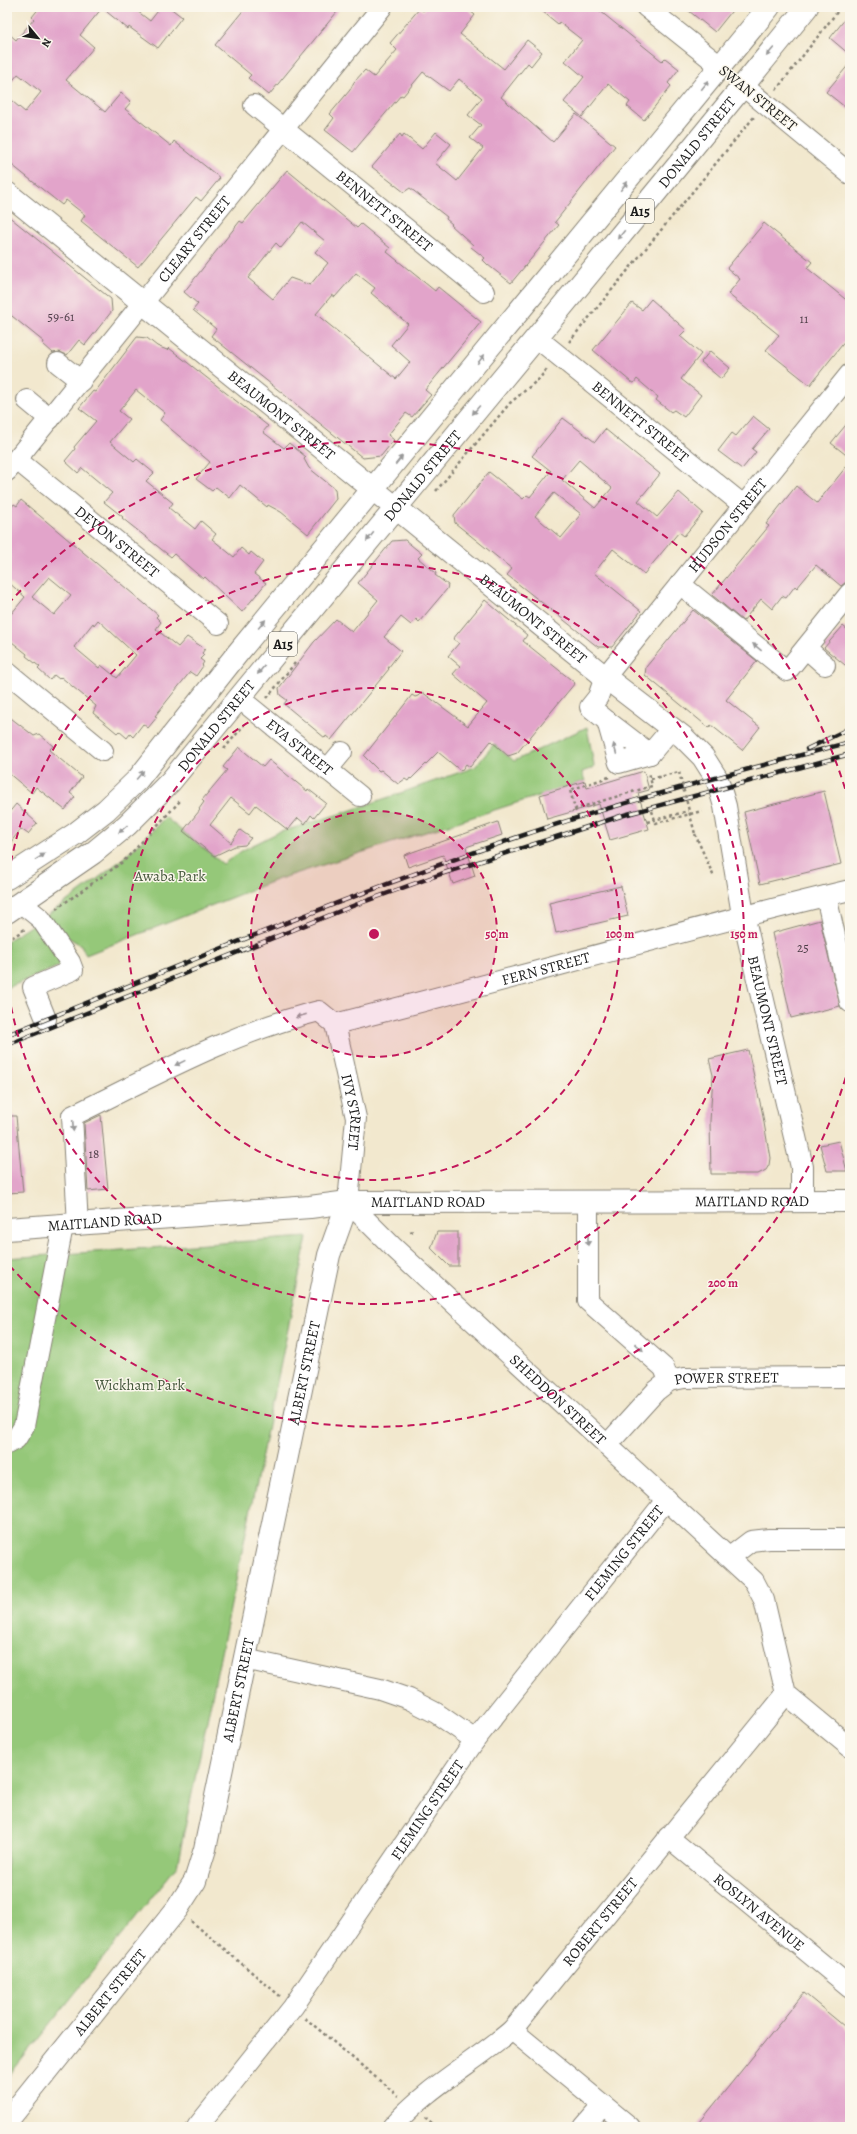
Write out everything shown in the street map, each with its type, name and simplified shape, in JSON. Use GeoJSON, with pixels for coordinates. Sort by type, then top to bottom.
{"type":"FeatureCollection","features":[{"type":"Feature","properties":{"kind":"main road","name":"DONALD STREET"},"geometry":{"type":"LineString","coordinates":[[7,878],[75,834],[106,810],[138,779],[237,654],[374,490],[769,7]]}},
{"type":"Feature","properties":{"kind":"main road","name":"DONALD STREET"},"geometry":{"type":"LineString","coordinates":[[12,902],[93,853],[127,826],[171,781],[395,507],[537,338],[807,7]]}},
{"type":"Feature","properties":{"kind":"main road","name":"SWAN STREET"},"geometry":{"type":"LineString","coordinates":[[720,66],[742,85]]}},
{"type":"Feature","properties":{"kind":"main road","name":"BEAUMONT STREET"},"geometry":{"type":"LineString","coordinates":[[7,193],[605,677],[672,728],[703,757],[717,779],[724,806],[743,915],[802,1167],[802,1201]]}},
{"type":"Feature","properties":{"kind":"main road","name":"MAITLAND ROAD"},"geometry":{"type":"LineString","coordinates":[[7,1229],[348,1202],[850,1201]]}},
{"type":"Feature","properties":{"kind":"main road","name":"ALBERT STREET"},"geometry":{"type":"LineString","coordinates":[[7,2120],[177,1909],[195,1881],[205,1850],[329,1255],[348,1202]]}},
{"type":"Feature","properties":{"kind":"street","name":"CLEARY STREET"},"geometry":{"type":"LineString","coordinates":[[12,466],[382,7]]}},
{"type":"Feature","properties":{"kind":"street","name":"SWAN STREET"},"geometry":{"type":"LineString","coordinates":[[646,7],[720,66]]}},
{"type":"Feature","properties":{"kind":"street","name":"SWAN STREET"},"geometry":{"type":"LineString","coordinates":[[742,85],[850,174]]}},
{"type":"Feature","properties":{"kind":"street","name":"BENNETT STREET"},"geometry":{"type":"LineString","coordinates":[[254,104],[484,292]]}},
{"type":"Feature","properties":{"kind":"street","name":"BENNETT STREET"},"geometry":{"type":"LineString","coordinates":[[537,338],[743,505]]}},
{"type":"Feature","properties":{"kind":"street"},"geometry":{"type":"LineString","coordinates":[[58,363],[82,381]]}},
{"type":"Feature","properties":{"kind":"street","name":"HUDSON STREET"},"geometry":{"type":"LineString","coordinates":[[672,728],[650,754],[619,763],[607,721],[590,708],[598,697],[605,677],[850,374]]}},
{"type":"Feature","properties":{"kind":"street"},"geometry":{"type":"LineString","coordinates":[[27,400],[50,419]]}},
{"type":"Feature","properties":{"kind":"street","name":"DEVON STREET"},"geometry":{"type":"LineString","coordinates":[[12,466],[218,624]]}},
{"type":"Feature","properties":{"kind":"street"},"geometry":{"type":"LineString","coordinates":[[680,584],[787,672],[850,593]]}},
{"type":"Feature","properties":{"kind":"street"},"geometry":{"type":"LineString","coordinates":[[806,648],[824,665]]}},
{"type":"Feature","properties":{"kind":"street"},"geometry":{"type":"LineString","coordinates":[[7,672],[103,751]]}},
{"type":"Feature","properties":{"kind":"street","name":"EVA STREET"},"geometry":{"type":"LineString","coordinates":[[239,698],[360,796]]}},
{"type":"Feature","properties":{"kind":"street"},"geometry":{"type":"LineString","coordinates":[[328,770],[342,752]]}},
{"type":"Feature","properties":{"kind":"street","name":"FERN STREET"},"geometry":{"type":"LineString","coordinates":[[335,1024],[434,1000],[743,915],[850,890]]}},
{"type":"Feature","properties":{"kind":"street"},"geometry":{"type":"LineString","coordinates":[[826,896],[850,1002]]}},
{"type":"Feature","properties":{"kind":"street"},"geometry":{"type":"LineString","coordinates":[[12,902],[41,919],[73,970],[33,987],[46,1019]]}},
{"type":"Feature","properties":{"kind":"street"},"geometry":{"type":"LineString","coordinates":[[7,1444],[16,1439],[24,1426],[71,1225],[72,1116],[193,1057],[300,1016],[319,1011],[335,1024]]}},
{"type":"Feature","properties":{"kind":"street","name":"IVY STREET"},"geometry":{"type":"LineString","coordinates":[[335,1024],[356,1118],[348,1202]]}},
{"type":"Feature","properties":{"kind":"street"},"geometry":{"type":"LineString","coordinates":[[588,1201],[588,1301],[664,1368],[669,1381]]}},
{"type":"Feature","properties":{"kind":"street","name":"SHEDDON STREET"},"geometry":{"type":"LineString","coordinates":[[348,1202],[389,1243],[730,1557],[754,1581],[764,1600],[786,1694]]}},
{"type":"Feature","properties":{"kind":"street","name":"POWER STREET"},"geometry":{"type":"LineString","coordinates":[[608,1445],[656,1391],[669,1381],[684,1378],[850,1377]]}},
{"type":"Feature","properties":{"kind":"street","name":"FLEMING STREET"},"geometry":{"type":"LineString","coordinates":[[197,2127],[293,2007],[475,1740],[667,1499]]}},
{"type":"Feature","properties":{"kind":"street"},"geometry":{"type":"LineString","coordinates":[[730,1557],[751,1541],[769,1539],[850,1539]]}},
{"type":"Feature","properties":{"kind":"street"},"geometry":{"type":"LineString","coordinates":[[244,1660],[380,1690],[409,1699],[436,1713],[475,1740]]}},
{"type":"Feature","properties":{"kind":"street"},"geometry":{"type":"LineString","coordinates":[[786,1694],[850,1747]]}},
{"type":"Feature","properties":{"kind":"street","name":"ROBERT STREET"},"geometry":{"type":"LineString","coordinates":[[392,2127],[410,2106],[493,2046],[512,2030],[786,1694]]}},
{"type":"Feature","properties":{"kind":"street","name":"ROSLYN AVENUE"},"geometry":{"type":"LineString","coordinates":[[668,1838],[850,1987]]}},
{"type":"Feature","properties":{"kind":"street"},"geometry":{"type":"LineString","coordinates":[[512,2030],[630,2127]]}},
{"type":"Feature","properties":{"kind":"street"},"geometry":{"type":"LineString","coordinates":[[584,2127],[603,2104]]}},
{"type":"Feature","properties":{"kind":"path"},"geometry":{"type":"LineString","coordinates":[[774,92],[842,7]]}},
{"type":"Feature","properties":{"kind":"path"},"geometry":{"type":"LineString","coordinates":[[570,342],[753,117]]}},
{"type":"Feature","properties":{"kind":"path"},"geometry":{"type":"LineString","coordinates":[[431,496],[510,403],[539,380],[550,366]]}},
{"type":"Feature","properties":{"kind":"path"},"geometry":{"type":"LineString","coordinates":[[575,808],[652,786],[651,779],[679,772],[695,834],[714,878]]}},
{"type":"Feature","properties":{"kind":"path"},"geometry":{"type":"LineString","coordinates":[[577,813],[570,790],[615,775]]}},
{"type":"Feature","properties":{"kind":"path"},"geometry":{"type":"LineString","coordinates":[[647,822],[688,810]]}},
{"type":"Feature","properties":{"kind":"path"},"geometry":{"type":"LineString","coordinates":[[652,811],[656,823],[702,811]]}},
{"type":"Feature","properties":{"kind":"path"},"geometry":{"type":"LineString","coordinates":[[410,1232],[414,1231]]}},
{"type":"Feature","properties":{"kind":"green space","name":"Awaba Park"},"geometry":{"type":"Polygon","coordinates":[[[587,727],[594,765],[593,768],[582,772],[585,781],[276,880],[86,955],[81,945],[62,934],[46,916],[94,882],[124,858],[165,817],[223,864],[243,850],[277,833],[343,813],[475,767],[494,744],[514,761],[587,727]]]}},
{"type":"Feature","properties":{"kind":"green space"},"geometry":{"type":"Polygon","coordinates":[[[35,923],[62,965],[7,988],[7,941],[35,923]]]}},
{"type":"Feature","properties":{"kind":"green space","name":"Wickham Park"},"geometry":{"type":"Polygon","coordinates":[[[307,1237],[177,1866],[7,2078],[7,1258],[307,1237]]]}},
{"type":"Feature","properties":{"kind":"building"},"geometry":{"type":"Polygon","coordinates":[[[40,7],[132,7],[150,21],[161,7],[169,7],[182,17],[158,48],[129,27],[128,29],[102,8],[80,35],[94,47],[66,80],[105,112],[121,93],[131,102],[125,109],[171,146],[174,141],[220,178],[201,201],[196,197],[138,267],[81,221],[85,215],[66,200],[62,205],[7,161],[7,97],[25,112],[41,92],[18,74],[7,88],[7,32],[16,40],[34,19],[32,17],[40,7]]]}},
{"type":"Feature","properties":{"kind":"building"},"geometry":{"type":"Polygon","coordinates":[[[246,7],[341,7],[269,95],[248,78],[251,75],[215,45],[246,7]]]}},
{"type":"Feature","properties":{"kind":"building"},"geometry":{"type":"Polygon","coordinates":[[[426,7],[465,7],[475,15],[460,34],[504,69],[527,40],[542,52],[531,66],[528,63],[501,97],[553,142],[576,114],[615,146],[555,222],[559,225],[511,283],[483,260],[485,258],[471,247],[473,245],[451,225],[452,224],[446,219],[447,217],[410,188],[404,192],[372,167],[400,134],[402,137],[404,134],[422,149],[436,132],[451,144],[435,163],[457,181],[483,148],[470,138],[481,125],[468,115],[482,98],[459,79],[449,91],[423,72],[403,96],[401,95],[353,152],[325,130],[334,118],[330,114],[350,90],[354,82],[365,70],[374,77],[397,50],[390,43],[420,8],[423,11],[426,7]]]}},
{"type":"Feature","properties":{"kind":"building"},"geometry":{"type":"Polygon","coordinates":[[[537,7],[595,7],[662,61],[665,58],[679,69],[668,83],[671,86],[644,120],[627,106],[630,102],[608,84],[582,117],[564,102],[584,77],[565,61],[582,40],[559,22],[558,24],[537,7]]]}},
{"type":"Feature","properties":{"kind":"building"},"geometry":{"type":"Polygon","coordinates":[[[684,7],[735,7],[715,32],[684,7]]]}},
{"type":"Feature","properties":{"kind":"building"},"geometry":{"type":"Polygon","coordinates":[[[850,13],[850,55],[830,38],[850,13]]]}},
{"type":"Feature","properties":{"kind":"building"},"geometry":{"type":"Polygon","coordinates":[[[850,63],[850,111],[826,92],[850,63]]]}},
{"type":"Feature","properties":{"kind":"building"},"geometry":{"type":"Polygon","coordinates":[[[287,170],[357,228],[361,224],[390,248],[387,252],[435,291],[438,287],[481,322],[425,390],[431,395],[412,417],[406,413],[388,435],[394,440],[381,456],[363,458],[211,336],[216,329],[193,310],[198,304],[184,292],[240,221],[243,223],[287,170]],[[302,222],[281,248],[276,243],[248,278],[273,299],[290,278],[310,285],[328,263],[315,252],[325,241],[302,222]],[[356,273],[335,297],[332,295],[316,314],[396,379],[410,362],[391,345],[408,324],[371,293],[375,288],[356,273]]]}},
{"type":"Feature","properties":{"kind":"building"},"geometry":{"type":"Polygon","coordinates":[[[7,215],[111,299],[112,311],[85,345],[79,340],[67,355],[60,352],[53,353],[43,344],[44,342],[7,312],[7,215]]]}},
{"type":"Feature","properties":{"kind":"building"},"geometry":{"type":"Polygon","coordinates":[[[764,223],[812,262],[807,268],[850,303],[850,335],[810,385],[766,350],[779,335],[728,294],[740,279],[727,268],[764,223]]]}},
{"type":"Feature","properties":{"kind":"building"},"geometry":{"type":"Polygon","coordinates":[[[651,299],[686,330],[680,336],[701,354],[681,379],[701,395],[684,417],[674,410],[671,412],[656,400],[658,397],[637,379],[634,383],[631,382],[593,350],[632,303],[642,310],[651,299]]]}},
{"type":"Feature","properties":{"kind":"building"},"geometry":{"type":"Polygon","coordinates":[[[137,337],[147,338],[157,346],[167,350],[169,348],[268,426],[263,432],[284,448],[289,443],[306,457],[304,459],[309,468],[335,489],[336,499],[308,534],[281,512],[268,505],[267,507],[240,485],[230,498],[216,487],[212,491],[196,479],[210,462],[160,420],[165,413],[136,390],[119,411],[129,419],[110,442],[134,462],[137,459],[154,473],[146,481],[173,503],[169,508],[195,529],[201,521],[216,534],[212,539],[234,557],[241,548],[249,555],[251,552],[263,562],[254,574],[266,583],[242,612],[205,577],[203,579],[174,554],[171,557],[122,518],[123,517],[104,502],[112,493],[82,468],[78,473],[65,461],[75,449],[74,447],[96,421],[79,408],[93,391],[95,392],[137,337]]]}},
{"type":"Feature","properties":{"kind":"building"},"geometry":{"type":"Polygon","coordinates":[[[710,351],[730,368],[721,379],[701,362],[710,351]]]}},
{"type":"Feature","properties":{"kind":"building"},"geometry":{"type":"Polygon","coordinates":[[[753,416],[769,429],[752,449],[756,452],[742,469],[718,451],[732,433],[736,436],[753,416]]]}},
{"type":"Feature","properties":{"kind":"building"},"geometry":{"type":"Polygon","coordinates":[[[563,418],[595,442],[605,429],[660,474],[638,501],[657,517],[679,492],[703,513],[684,536],[679,532],[644,574],[613,549],[594,573],[641,611],[612,647],[598,647],[507,575],[512,569],[455,523],[454,515],[489,472],[523,499],[527,495],[530,497],[551,471],[532,456],[563,418]],[[579,460],[562,480],[595,508],[612,488],[579,460]],[[554,493],[535,516],[561,538],[581,514],[554,493]]]}},
{"type":"Feature","properties":{"kind":"building"},"geometry":{"type":"Polygon","coordinates":[[[850,420],[850,458],[831,443],[850,420]]]}},
{"type":"Feature","properties":{"kind":"building"},"geometry":{"type":"Polygon","coordinates":[[[850,462],[850,577],[846,582],[841,586],[816,565],[797,588],[795,586],[786,598],[782,596],[772,609],[761,599],[743,621],[712,595],[769,526],[766,524],[796,486],[817,503],[850,462]]]}},
{"type":"Feature","properties":{"kind":"building"},"geometry":{"type":"Polygon","coordinates":[[[21,500],[158,615],[156,617],[161,622],[156,629],[178,647],[187,637],[205,649],[202,653],[204,655],[200,659],[204,662],[202,665],[203,666],[196,676],[190,672],[155,716],[157,717],[148,728],[143,724],[133,737],[130,734],[127,738],[119,731],[117,733],[93,713],[96,706],[61,677],[59,679],[54,675],[50,680],[38,669],[40,667],[26,656],[27,654],[7,638],[7,619],[25,597],[7,581],[7,513],[14,504],[17,506],[21,500]],[[49,577],[32,597],[54,615],[71,595],[49,577]],[[98,620],[94,625],[93,623],[74,647],[99,668],[101,665],[117,678],[136,655],[98,620]]]}},
{"type":"Feature","properties":{"kind":"building"},"geometry":{"type":"Polygon","coordinates":[[[405,540],[422,554],[418,558],[436,573],[435,575],[448,585],[447,589],[419,622],[416,619],[411,625],[401,617],[384,637],[401,651],[388,668],[389,669],[331,740],[326,736],[325,738],[284,704],[287,700],[280,695],[279,688],[314,642],[336,619],[352,632],[378,600],[358,583],[392,541],[405,540]]]}},
{"type":"Feature","properties":{"kind":"building"},"geometry":{"type":"Polygon","coordinates":[[[485,600],[527,635],[523,641],[575,683],[517,753],[508,756],[491,741],[470,767],[466,764],[461,771],[438,752],[411,779],[410,778],[408,781],[405,779],[398,784],[381,770],[379,771],[364,756],[412,695],[415,697],[422,692],[468,726],[487,703],[453,674],[460,666],[448,656],[459,643],[453,639],[485,600]]]}},
{"type":"Feature","properties":{"kind":"building"},"geometry":{"type":"Polygon","coordinates":[[[693,610],[757,661],[726,700],[760,727],[742,750],[711,725],[709,728],[645,675],[646,667],[693,610]]]}},
{"type":"Feature","properties":{"kind":"building"},"geometry":{"type":"Polygon","coordinates":[[[843,626],[850,632],[850,669],[824,648],[843,626]]]}},
{"type":"Feature","properties":{"kind":"building"},"geometry":{"type":"Polygon","coordinates":[[[7,715],[34,736],[39,734],[53,746],[49,750],[82,777],[70,793],[75,797],[65,810],[36,787],[32,793],[7,772],[7,715]]]}},
{"type":"Feature","properties":{"kind":"building"},"geometry":{"type":"Polygon","coordinates":[[[239,747],[263,767],[269,760],[307,791],[308,789],[326,803],[314,818],[311,815],[305,824],[298,818],[288,830],[256,805],[250,813],[231,798],[210,825],[231,843],[240,830],[251,838],[245,845],[235,846],[214,856],[183,831],[200,810],[199,809],[204,802],[202,800],[227,770],[223,767],[239,747]]]}},
{"type":"Feature","properties":{"kind":"building"},"geometry":{"type":"Polygon","coordinates":[[[644,771],[649,790],[638,793],[649,829],[610,840],[599,804],[547,819],[540,795],[585,781],[587,788],[644,771]]]}},
{"type":"Feature","properties":{"kind":"building"},"geometry":{"type":"Polygon","coordinates":[[[824,791],[841,864],[760,884],[744,812],[824,791]]]}},
{"type":"Feature","properties":{"kind":"building"},"geometry":{"type":"Polygon","coordinates":[[[16,804],[37,823],[28,834],[21,829],[7,847],[7,815],[16,804]]]}},
{"type":"Feature","properties":{"kind":"building"},"geometry":{"type":"Polygon","coordinates":[[[498,822],[502,835],[466,847],[475,876],[453,884],[443,855],[408,867],[404,855],[498,822]]]}},
{"type":"Feature","properties":{"kind":"building"},"geometry":{"type":"Polygon","coordinates":[[[621,886],[628,916],[556,933],[549,903],[621,886]]]}},
{"type":"Feature","properties":{"kind":"building"},"geometry":{"type":"Polygon","coordinates":[[[820,920],[840,1006],[791,1018],[772,933],[820,920]]]}},
{"type":"Feature","properties":{"kind":"building"},"geometry":{"type":"Polygon","coordinates":[[[748,1050],[762,1111],[770,1158],[769,1165],[766,1170],[758,1174],[711,1174],[710,1121],[713,1075],[709,1059],[748,1050]]]}},
{"type":"Feature","properties":{"kind":"building"},"geometry":{"type":"Polygon","coordinates":[[[101,1115],[108,1189],[88,1191],[84,1123],[101,1115]]]}},
{"type":"Feature","properties":{"kind":"building"},"geometry":{"type":"Polygon","coordinates":[[[7,1116],[16,1116],[23,1192],[7,1193],[7,1116]]]}},
{"type":"Feature","properties":{"kind":"building"},"geometry":{"type":"Polygon","coordinates":[[[839,1141],[847,1171],[827,1171],[820,1145],[839,1141]]]}},
{"type":"Feature","properties":{"kind":"building"},"geometry":{"type":"Polygon","coordinates":[[[437,1232],[458,1232],[458,1266],[449,1266],[431,1248],[437,1232]]]}},
{"type":"Feature","properties":{"kind":"building"},"geometry":{"type":"Polygon","coordinates":[[[804,1993],[850,2031],[850,2127],[696,2127],[804,1993]]]}},
{"type":"Feature","properties":{"kind":"railway"},"geometry":{"type":"LineString","coordinates":[[807,749],[850,728]]}},
{"type":"Feature","properties":{"kind":"railway"},"geometry":{"type":"LineString","coordinates":[[7,1035],[197,958],[389,883],[518,837],[600,811],[725,775],[850,742]]}},
{"type":"Feature","properties":{"kind":"railway"},"geometry":{"type":"LineString","coordinates":[[7,1045],[355,905],[441,874],[624,815],[850,754]]}}]}
